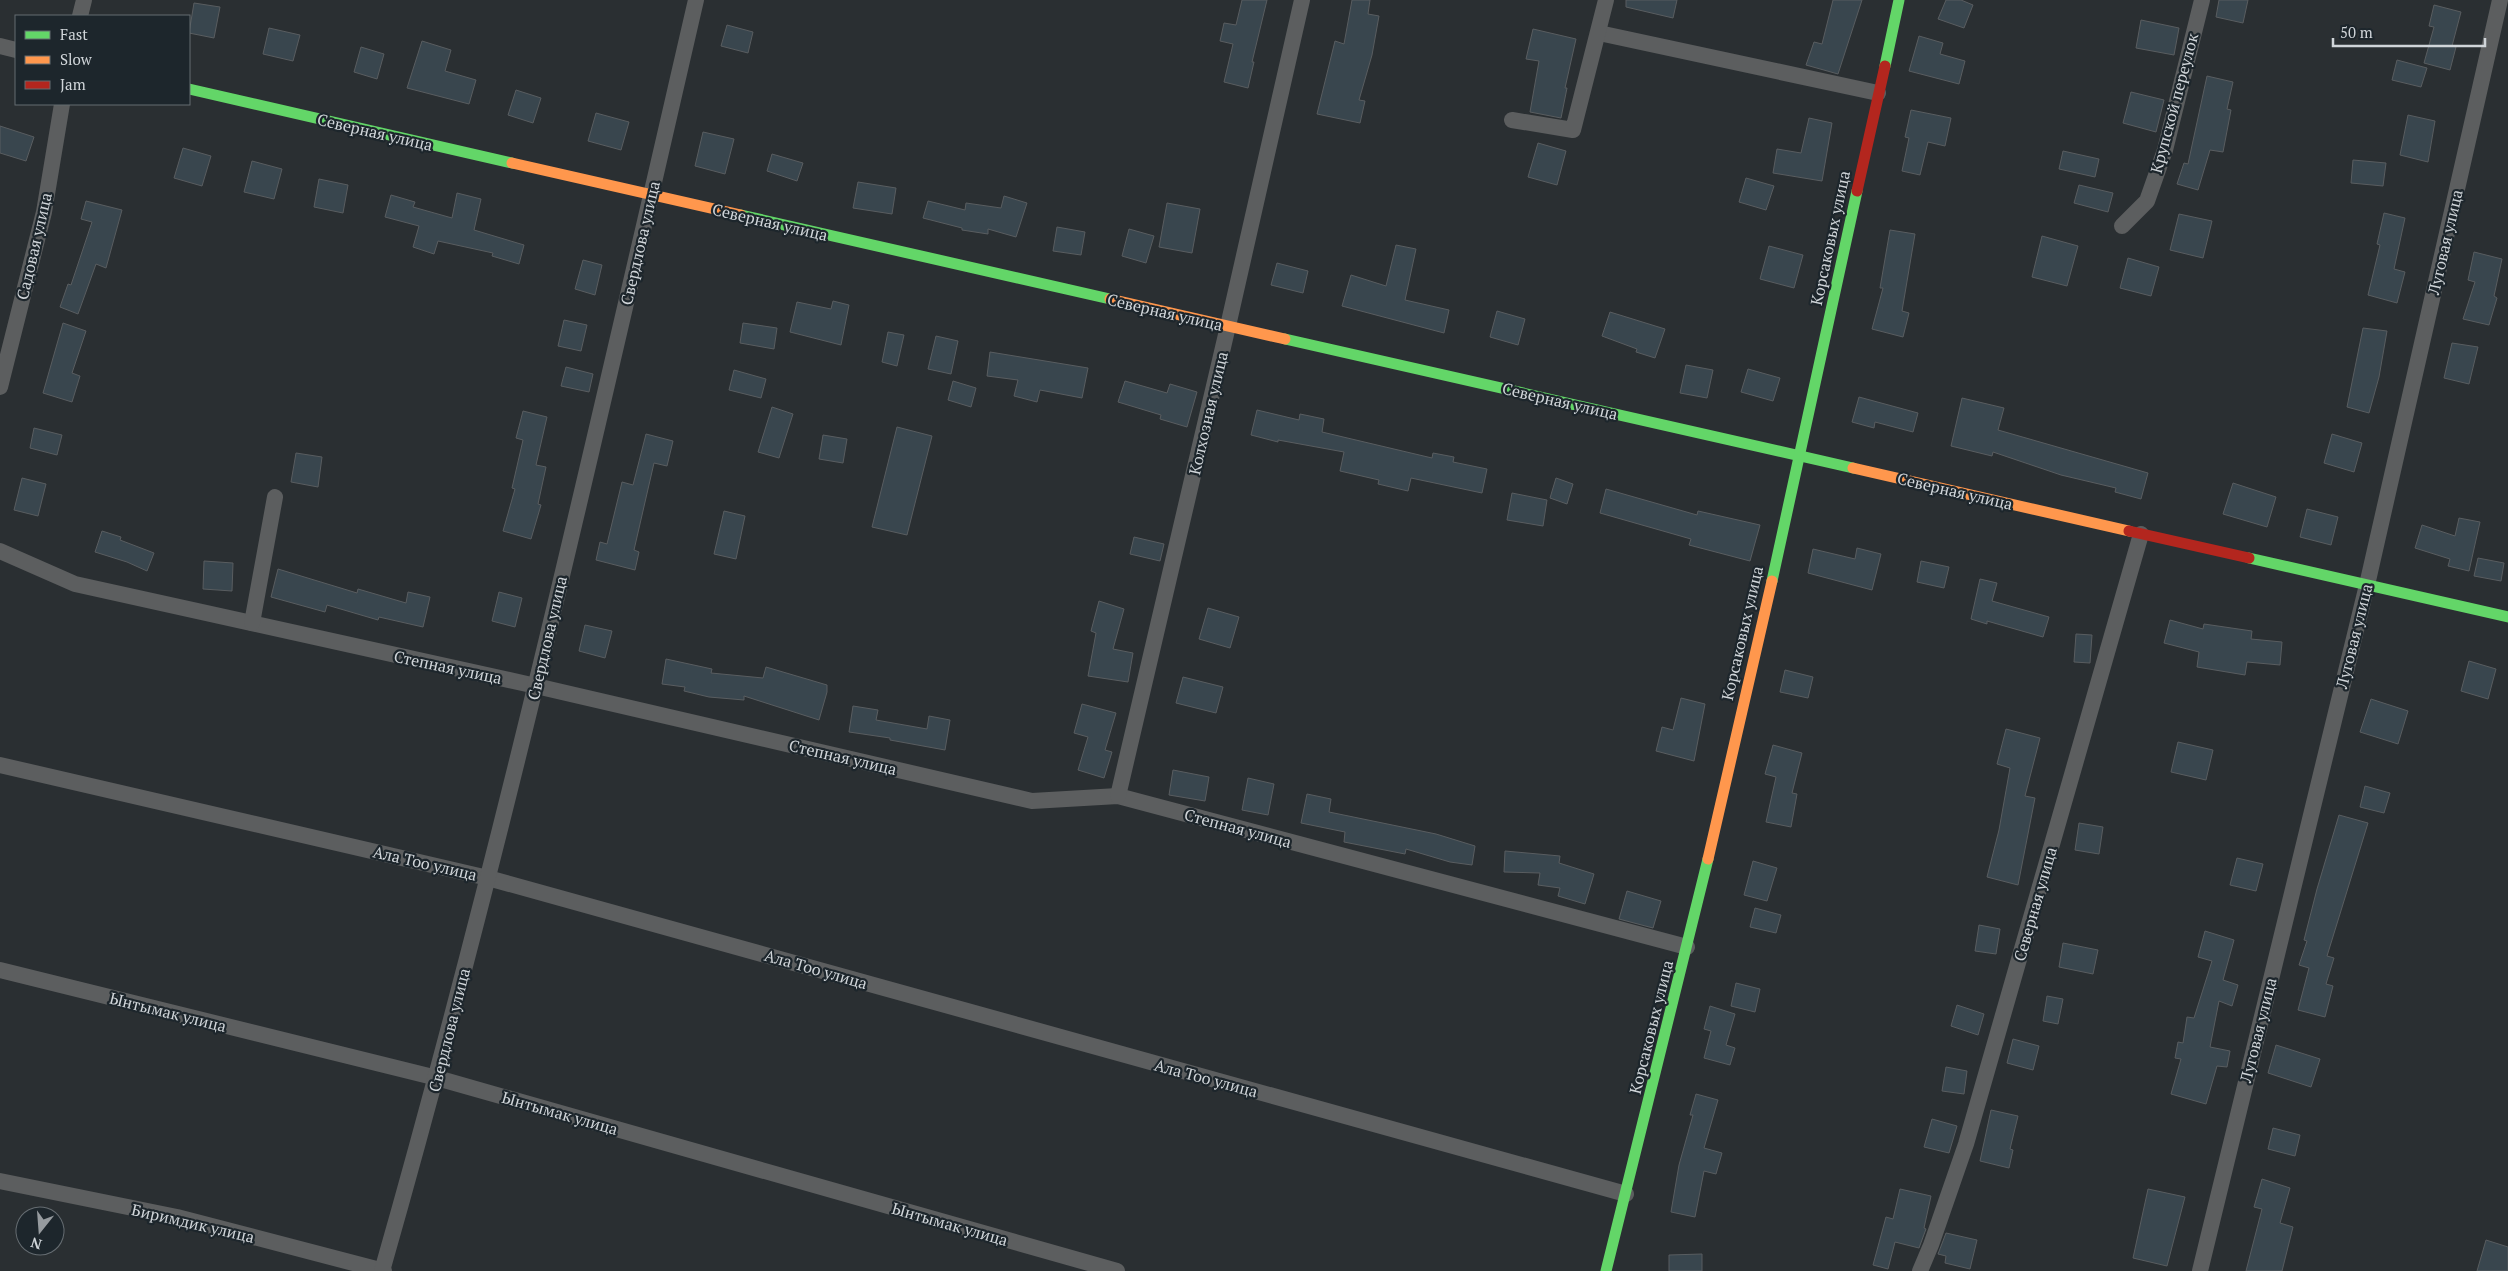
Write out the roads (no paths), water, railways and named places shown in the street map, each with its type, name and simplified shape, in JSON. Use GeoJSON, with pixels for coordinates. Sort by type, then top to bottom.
{"type":"FeatureCollection","features":[{"type":"Feature","properties":{"kind":"street"},"geometry":{"type":"LineString","coordinates":[[80,15],[84,0]]}},
{"type":"Feature","properties":{"kind":"street","name":"Свердлова улица"},"geometry":{"type":"LineString","coordinates":[[382,1271],[437,1078],[536,686],[696,0]]}},
{"type":"Feature","properties":{"kind":"street","name":"Колхозная улица"},"geometry":{"type":"LineString","coordinates":[[1118,796],[1302,0]]}},
{"type":"Feature","properties":{"kind":"street"},"geometry":{"type":"LineString","coordinates":[[1512,120],[1573,130],[1606,0]]}},
{"type":"Feature","properties":{"kind":"street","name":"Корсаковых улица"},"geometry":{"type":"LineString","coordinates":[[1606,1271],[1687,947],[1799,456],[1899,0]]}},
{"type":"Feature","properties":{"kind":"street","name":"Крупской переулок"},"geometry":{"type":"LineString","coordinates":[[2122,226],[2147,201],[2165,150],[2202,0]]}},
{"type":"Feature","properties":{"kind":"street","name":"Луговая улица"},"geometry":{"type":"LineString","coordinates":[[2200,1271],[2367,585],[2500,0]]}},
{"type":"Feature","properties":{"kind":"street"},"geometry":{"type":"LineString","coordinates":[[1599,33],[1878,93]]}},
{"type":"Feature","properties":{"kind":"street"},"geometry":{"type":"LineString","coordinates":[[0,46],[15,50]]}},
{"type":"Feature","properties":{"kind":"street","name":"Северная улица"},"geometry":{"type":"LineString","coordinates":[[190,89],[2508,617]]}},
{"type":"Feature","properties":{"kind":"street","name":"Садовая улица"},"geometry":{"type":"LineString","coordinates":[[0,387],[44,212],[62,105]]}},
{"type":"Feature","properties":{"kind":"street"},"geometry":{"type":"LineString","coordinates":[[252,623],[274,497]]}},
{"type":"Feature","properties":{"kind":"street","name":"Северная улица"},"geometry":{"type":"LineString","coordinates":[[1920,1271],[1966,1144],[2141,534]]}},
{"type":"Feature","properties":{"kind":"street","name":"Степная улица"},"geometry":{"type":"LineString","coordinates":[[0,550],[75,584],[536,686],[1032,801],[1118,796],[1687,947]]}},
{"type":"Feature","properties":{"kind":"street","name":"Ала Тоо улица"},"geometry":{"type":"LineString","coordinates":[[0,765],[488,878],[1626,1194]]}},
{"type":"Feature","properties":{"kind":"street","name":"Ынтымак улица"},"geometry":{"type":"LineString","coordinates":[[0,970],[437,1078],[1117,1271]]}},
{"type":"Feature","properties":{"kind":"street","name":"Биримдик улица"},"geometry":{"type":"LineString","coordinates":[[0,1181],[176,1217],[382,1271]]}}]}
